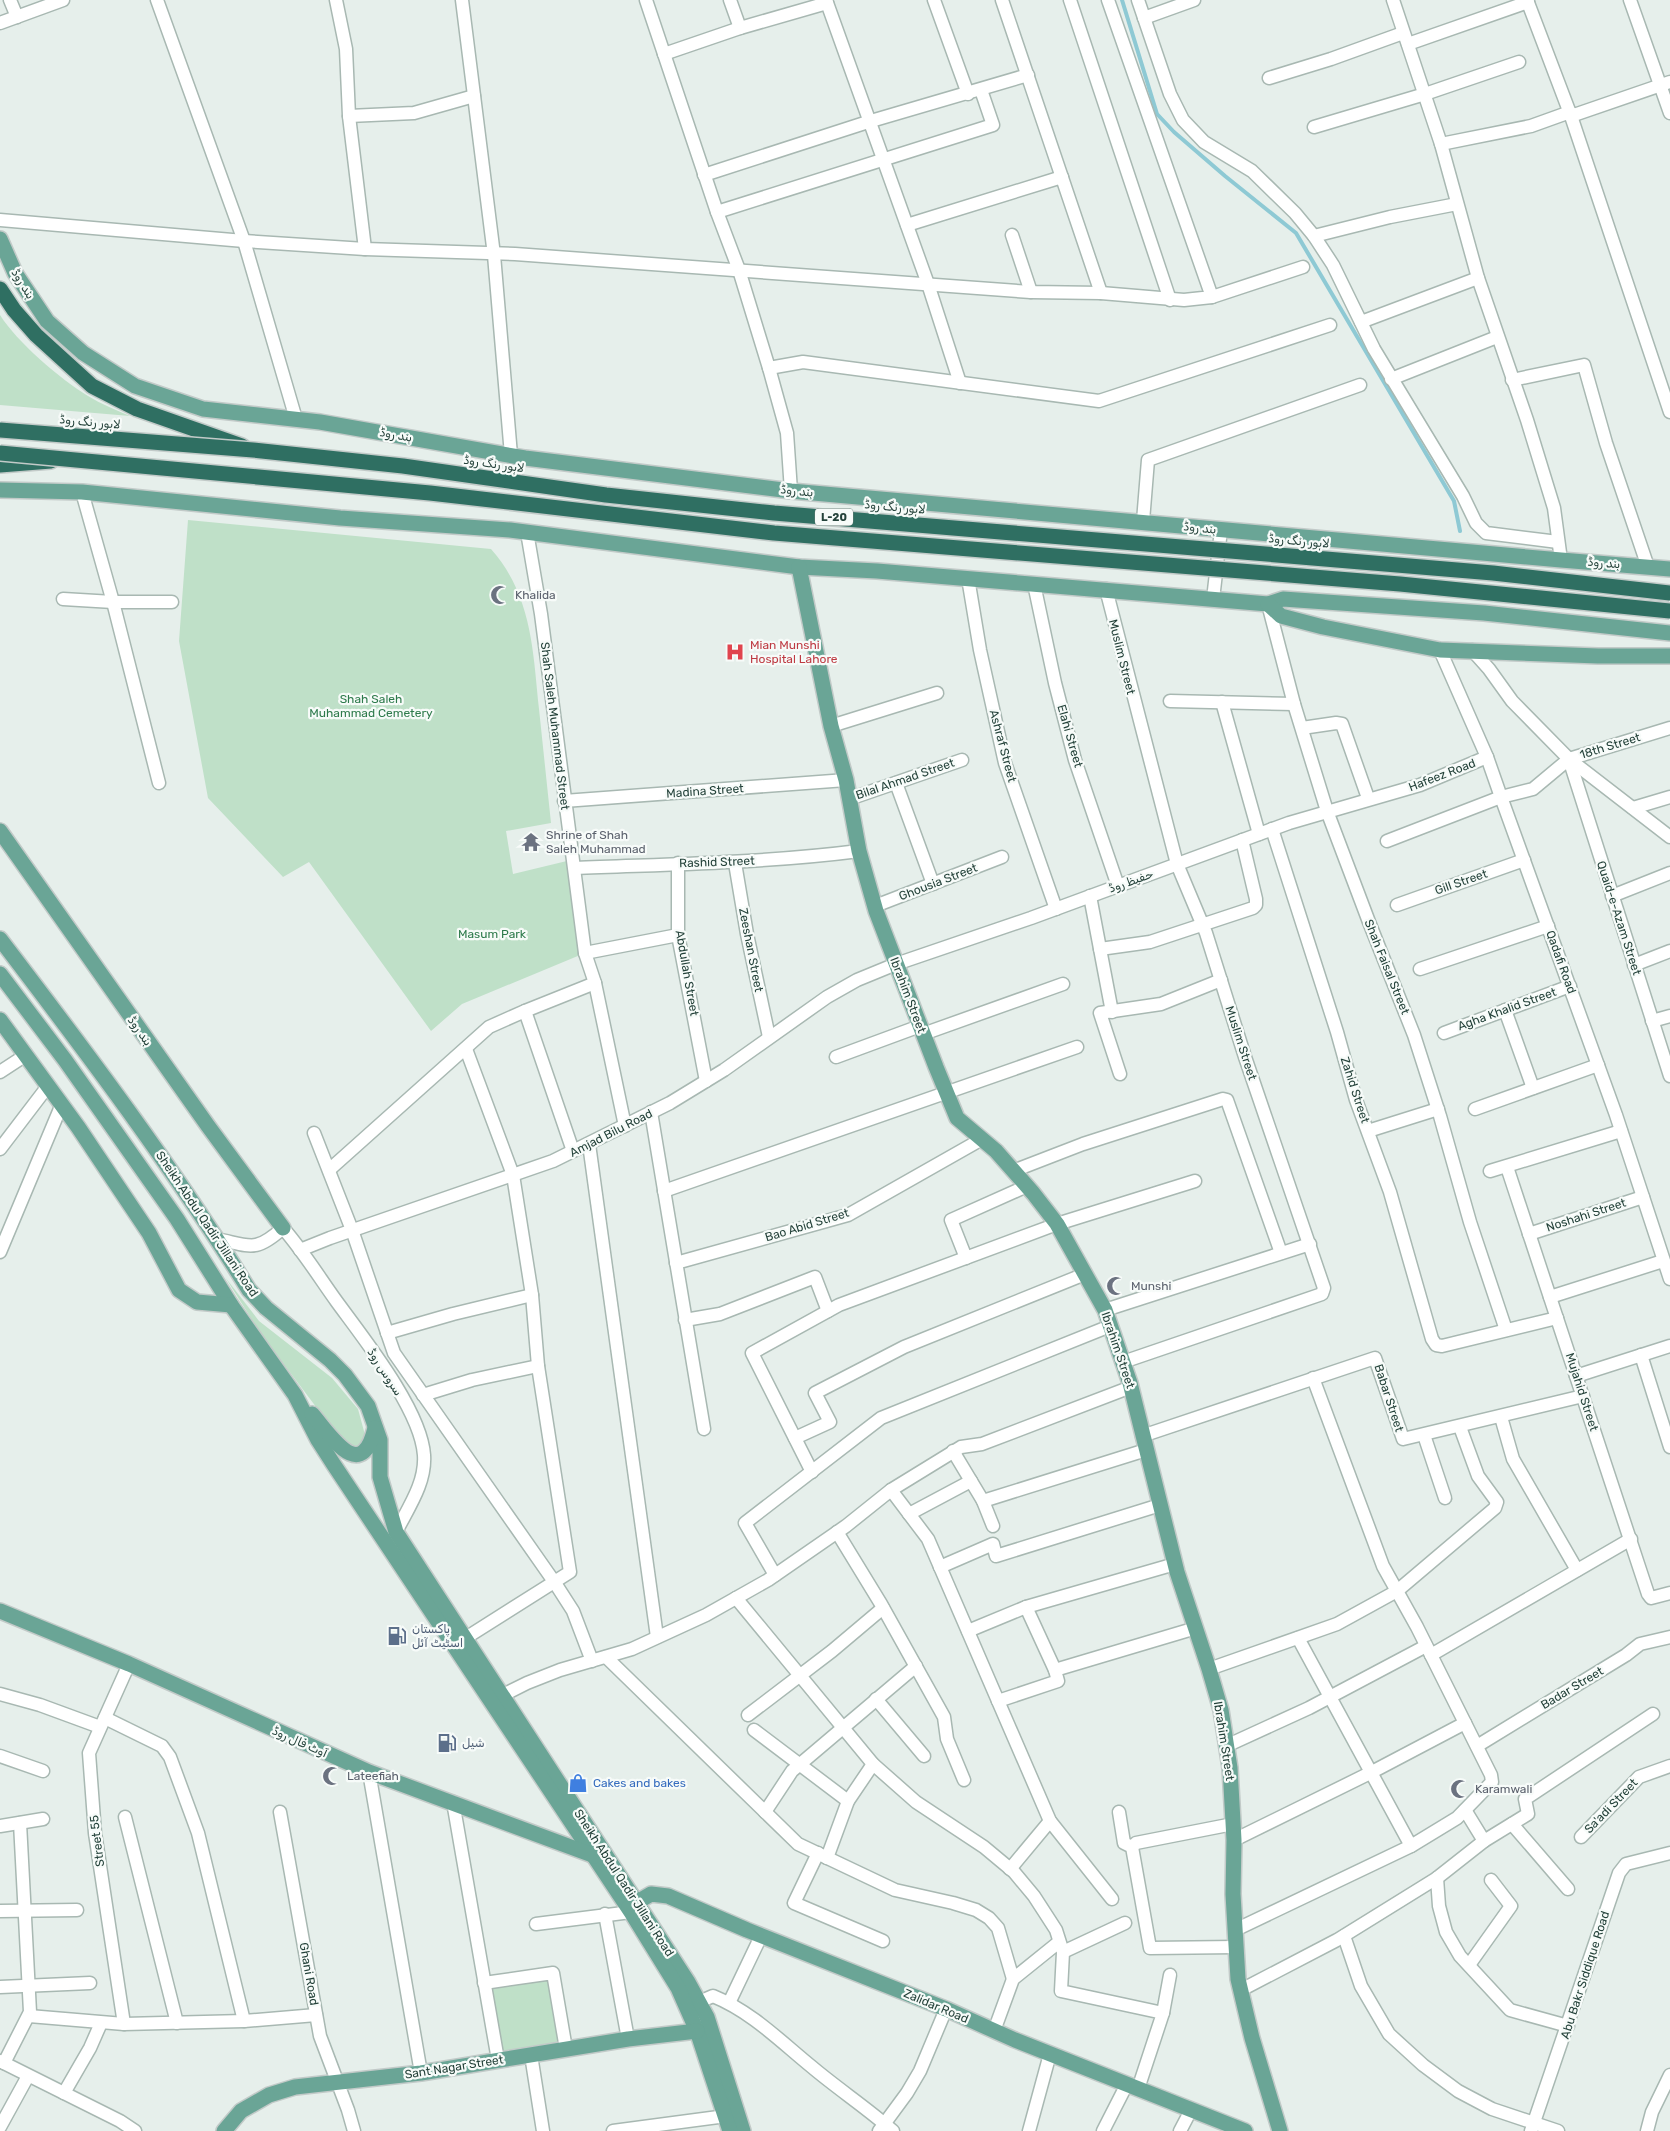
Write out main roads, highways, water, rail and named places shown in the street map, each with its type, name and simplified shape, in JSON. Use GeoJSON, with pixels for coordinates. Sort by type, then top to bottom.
{"type":"FeatureCollection","features":[{"type":"Feature","properties":{"kind":"highway"},"geometry":{"type":"LineString","coordinates":[[0,290],[14,310],[36,335],[92,386],[137,409],[253,450]]}},
{"type":"Feature","properties":{"kind":"highway","name":"لاہور رنگ روڈ"},"geometry":{"type":"LineString","coordinates":[[0,430],[253,450],[403,466],[606,495],[774,513],[1446,569],[1670,593]]}},
{"type":"Feature","properties":{"kind":"highway","name":"L-20"},"geometry":{"type":"LineString","coordinates":[[0,452],[430,493],[774,533],[1390,583],[1670,611]]}},
{"type":"Feature","properties":{"kind":"highway"},"geometry":{"type":"LineString","coordinates":[[0,465],[75,459]]}},
{"type":"Feature","properties":{"kind":"main road","name":"بند روڈ"},"geometry":{"type":"LineString","coordinates":[[0,239],[15,273],[47,321],[83,353],[135,386],[203,409],[296,419],[511,455],[791,491],[1670,569]]}},
{"type":"Feature","properties":{"kind":"main road"},"geometry":{"type":"LineString","coordinates":[[0,490],[82,492],[340,518],[527,532],[800,568],[876,571],[968,578],[1268,604],[1283,599],[1292,599],[1484,613],[1670,633]]}},
{"type":"Feature","properties":{"kind":"main road","name":"Ibrahim Street"},"geometry":{"type":"LineString","coordinates":[[800,568],[831,726],[846,780],[859,851],[875,906],[921,1030],[957,1118],[996,1151],[1027,1186],[1056,1224],[1105,1310],[1131,1387],[1175,1564],[1221,1710],[1230,1768],[1234,1840],[1233,1894],[1238,1979],[1252,2038],[1280,2131]]}},
{"type":"Feature","properties":{"kind":"main road"},"geometry":{"type":"LineString","coordinates":[[1268,604],[1281,616],[1315,625],[1440,650],[1598,656],[1670,656]]}},
{"type":"Feature","properties":{"kind":"main road","name":"بند روڈ"},"geometry":{"type":"LineString","coordinates":[[0,831],[208,1126],[283,1228]]}},
{"type":"Feature","properties":{"kind":"main road","name":"Sheikh Abdul Qadir Jillani Road"},"geometry":{"type":"LineString","coordinates":[[0,939],[113,1088],[217,1239],[249,1290],[266,1308],[330,1360],[345,1375],[368,1406],[380,1440],[380,1476],[396,1532],[599,1853],[678,1988],[697,2031],[730,2131]]}},
{"type":"Feature","properties":{"kind":"main road","name":"Sheikh Abdul Qadir Jillani Road"},"geometry":{"type":"LineString","coordinates":[[0,974],[65,1060],[177,1219],[231,1305],[295,1395],[318,1440],[334,1465],[599,1853]]}},
{"type":"Feature","properties":{"kind":"main road"},"geometry":{"type":"LineString","coordinates":[[0,1020],[62,1104],[149,1233],[179,1290],[197,1302],[231,1305]]}},
{"type":"Feature","properties":{"kind":"main road"},"geometry":{"type":"LineString","coordinates":[[295,1395],[342,1450],[351,1454],[362,1453],[368,1448],[376,1426]]}},
{"type":"Feature","properties":{"kind":"main road","name":"آوٹ فال روڈ"},"geometry":{"type":"LineString","coordinates":[[0,1611],[129,1664],[369,1772],[599,1853]]}},
{"type":"Feature","properties":{"kind":"main road","name":"Zalidar Road"},"geometry":{"type":"LineString","coordinates":[[632,1907],[651,1894],[668,1896],[761,1936],[946,2009],[1050,2054],[1245,2131]]}},
{"type":"Feature","properties":{"kind":"main road","name":"Sheikh Abdul Qadir Jillani Road"},"geometry":{"type":"LineString","coordinates":[[632,1907],[699,2002],[711,2029],[744,2131]]}},
{"type":"Feature","properties":{"kind":"main road","name":"Sant Nagar Street"},"geometry":{"type":"LineString","coordinates":[[226,2130],[241,2111],[269,2095],[295,2087],[420,2073],[628,2039],[697,2031]]}},
{"type":"Feature","properties":{"kind":"waterway"},"geometry":{"type":"LineString","coordinates":[[1122,0],[1157,114],[1174,132],[1225,176],[1296,233],[1454,501],[1460,531]]}},
{"type":"Feature","properties":{"kind":"place","name":"Khalida"},"geometry":{"type":"Point","coordinates":[500,595]}},
{"type":"Feature","properties":{"kind":"place","name":"Mian Munshi Hospital Lahore"},"geometry":{"type":"Point","coordinates":[735,652]}},
{"type":"Feature","properties":{"kind":"place","name":"Shrine of Shah Saleh Muhammad"},"geometry":{"type":"Point","coordinates":[531,842]}},
{"type":"Feature","properties":{"kind":"place","name":"Munshi"},"geometry":{"type":"Point","coordinates":[1116,1286]}},
{"type":"Feature","properties":{"kind":"place","name":"پاکستان اسٹیٹ آئل"},"geometry":{"type":"Point","coordinates":[397,1636]}},
{"type":"Feature","properties":{"kind":"place","name":"شیل"},"geometry":{"type":"Point","coordinates":[447,1743]}},
{"type":"Feature","properties":{"kind":"place","name":"Lateefiah"},"geometry":{"type":"Point","coordinates":[332,1776]}},
{"type":"Feature","properties":{"kind":"place","name":"Cakes and bakes"},"geometry":{"type":"Point","coordinates":[578,1783]}},
{"type":"Feature","properties":{"kind":"place","name":"Karamwali"},"geometry":{"type":"Point","coordinates":[1460,1789]}},
{"type":"Feature","properties":{"kind":"park label","name":"Shah Saleh Muhammad Cemetery"},"geometry":{"type":"Point","coordinates":[371,706]}},
{"type":"Feature","properties":{"kind":"park label","name":"Masum Park"},"geometry":{"type":"Point","coordinates":[492,934]}}]}
